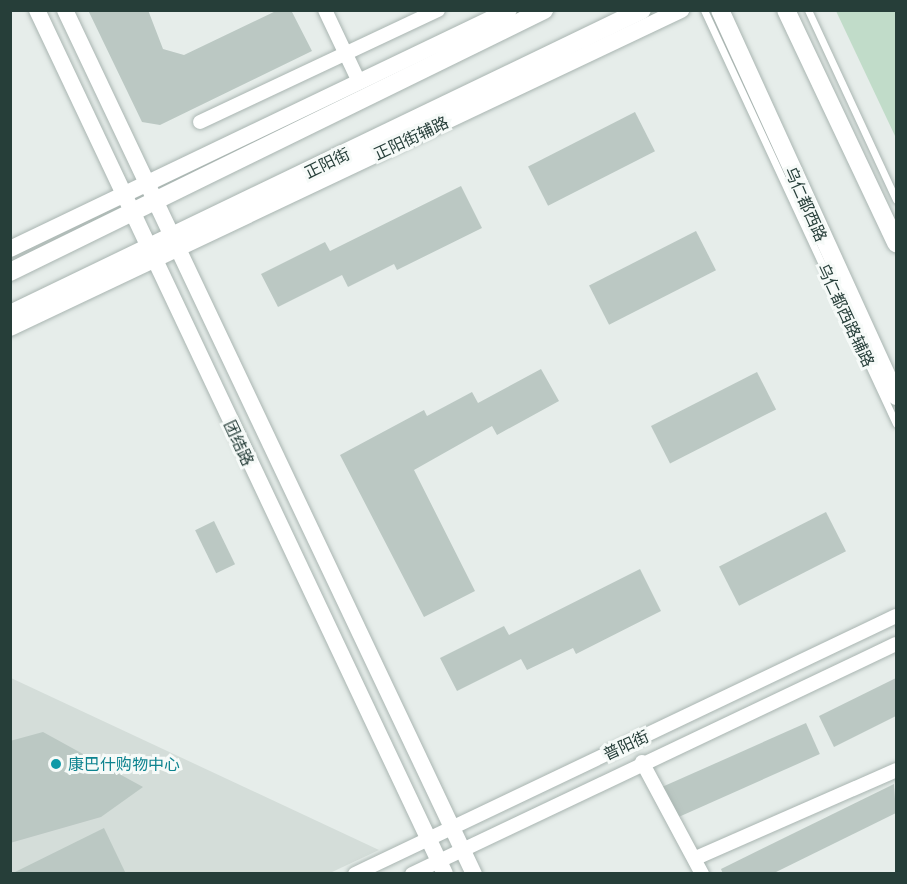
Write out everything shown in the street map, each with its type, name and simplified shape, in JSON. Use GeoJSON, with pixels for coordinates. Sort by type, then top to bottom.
{"type":"FeatureCollection","features":[{"type":"Feature","properties":{"kind":"main road"},"geometry":{"type":"LineString","coordinates":[[10,272],[133,215],[156,201],[544,10]]}},
{"type":"Feature","properties":{"kind":"main road","name":"正阳街"},"geometry":{"type":"LineString","coordinates":[[10,314],[149,255],[642,10]]}},
{"type":"Feature","properties":{"kind":"main road","name":"乌仁都西路"},"geometry":{"type":"LineString","coordinates":[[720,10],[897,396]]}},
{"type":"Feature","properties":{"kind":"main road"},"geometry":{"type":"LineString","coordinates":[[786,10],[897,243]]}},
{"type":"Feature","properties":{"kind":"street","name":"团结路"},"geometry":{"type":"LineString","coordinates":[[37,10],[133,215],[149,255],[442,867]]}},
{"type":"Feature","properties":{"kind":"street"},"geometry":{"type":"LineString","coordinates":[[65,10],[474,873]]}},
{"type":"Feature","properties":{"kind":"street"},"geometry":{"type":"LineString","coordinates":[[325,10],[359,82]]}},
{"type":"Feature","properties":{"kind":"street"},"geometry":{"type":"LineString","coordinates":[[200,122],[438,10]]}},
{"type":"Feature","properties":{"kind":"street"},"geometry":{"type":"LineString","coordinates":[[10,249],[509,10]]}},
{"type":"Feature","properties":{"kind":"street","name":"正阳街辅路"},"geometry":{"type":"LineString","coordinates":[[176,242],[681,10]]}},
{"type":"Feature","properties":{"kind":"street"},"geometry":{"type":"LineString","coordinates":[[10,328],[149,255]]}},
{"type":"Feature","properties":{"kind":"street","name":"普阳街"},"geometry":{"type":"LineString","coordinates":[[355,873],[897,616]]}},
{"type":"Feature","properties":{"kind":"street","name":"普阳街"},"geometry":{"type":"LineString","coordinates":[[412,873],[442,867],[463,849],[642,762],[897,644]]}},
{"type":"Feature","properties":{"kind":"street"},"geometry":{"type":"LineString","coordinates":[[642,762],[696,858],[702,873]]}},
{"type":"Feature","properties":{"kind":"street"},"geometry":{"type":"LineString","coordinates":[[696,858],[897,770]]}},
{"type":"Feature","properties":{"kind":"lane","name":"乌仁都西路辅路"},"geometry":{"type":"LineString","coordinates":[[704,10],[897,424]]}},
{"type":"Feature","properties":{"kind":"lane"},"geometry":{"type":"LineString","coordinates":[[807,10],[897,200]]}},
{"type":"Feature","properties":{"kind":"shaded area"},"geometry":{"type":"Polygon","coordinates":[[[11,678],[379,850],[330,873],[11,874],[11,678]]]}},
{"type":"Feature","properties":{"kind":"green space"},"geometry":{"type":"Polygon","coordinates":[[[836,11],[896,11],[896,138],[836,11]]]}},
{"type":"Feature","properties":{"kind":"building"},"geometry":{"type":"Polygon","coordinates":[[[88,10],[148,10],[163,49],[184,55],[278,10],[291,10],[312,51],[160,125],[142,122],[88,10]]]}},
{"type":"Feature","properties":{"kind":"building"},"geometry":{"type":"Polygon","coordinates":[[[635,112],[655,151],[548,206],[528,166],[635,112]]]}},
{"type":"Feature","properties":{"kind":"building"},"geometry":{"type":"Polygon","coordinates":[[[461,186],[482,228],[397,270],[394,264],[348,287],[342,275],[278,307],[261,274],[325,242],[330,251],[461,186]]]}},
{"type":"Feature","properties":{"kind":"building"},"geometry":{"type":"Polygon","coordinates":[[[696,231],[716,270],[609,325],[589,285],[696,231]]]}},
{"type":"Feature","properties":{"kind":"building"},"geometry":{"type":"Polygon","coordinates":[[[541,369],[559,401],[497,435],[492,426],[414,470],[475,591],[424,617],[340,455],[424,410],[427,416],[472,392],[478,403],[541,369]]]}},
{"type":"Feature","properties":{"kind":"building"},"geometry":{"type":"Polygon","coordinates":[[[757,372],[776,409],[670,463],[651,426],[757,372]]]}},
{"type":"Feature","properties":{"kind":"building"},"geometry":{"type":"Polygon","coordinates":[[[826,512],[846,551],[739,606],[719,566],[826,512]]]}},
{"type":"Feature","properties":{"kind":"building"},"geometry":{"type":"Polygon","coordinates":[[[214,521],[235,564],[216,573],[195,530],[214,521]]]}},
{"type":"Feature","properties":{"kind":"building"},"geometry":{"type":"Polygon","coordinates":[[[640,569],[661,611],[576,654],[573,648],[527,670],[521,659],[457,691],[440,658],[504,626],[509,635],[640,569]]]}},
{"type":"Feature","properties":{"kind":"building"},"geometry":{"type":"Polygon","coordinates":[[[896,678],[896,716],[834,747],[819,716],[896,678]]]}},
{"type":"Feature","properties":{"kind":"building"},"geometry":{"type":"Polygon","coordinates":[[[806,723],[820,754],[676,818],[663,787],[806,723]]]}},
{"type":"Feature","properties":{"kind":"building","name":"康巴什购物中心"},"geometry":{"type":"Polygon","coordinates":[[[43,732],[143,787],[101,817],[10,843],[10,741],[43,732]]]}},
{"type":"Feature","properties":{"kind":"building"},"geometry":{"type":"Polygon","coordinates":[[[894,784],[896,813],[772,874],[723,874],[721,869],[894,784]]]}},
{"type":"Feature","properties":{"kind":"building"},"geometry":{"type":"Polygon","coordinates":[[[104,828],[126,874],[11,874],[104,828]]]}},
{"type":"Feature","properties":{"kind":"place","name":"康巴什购物中心"},"geometry":{"type":"Point","coordinates":[56,764]}}]}
